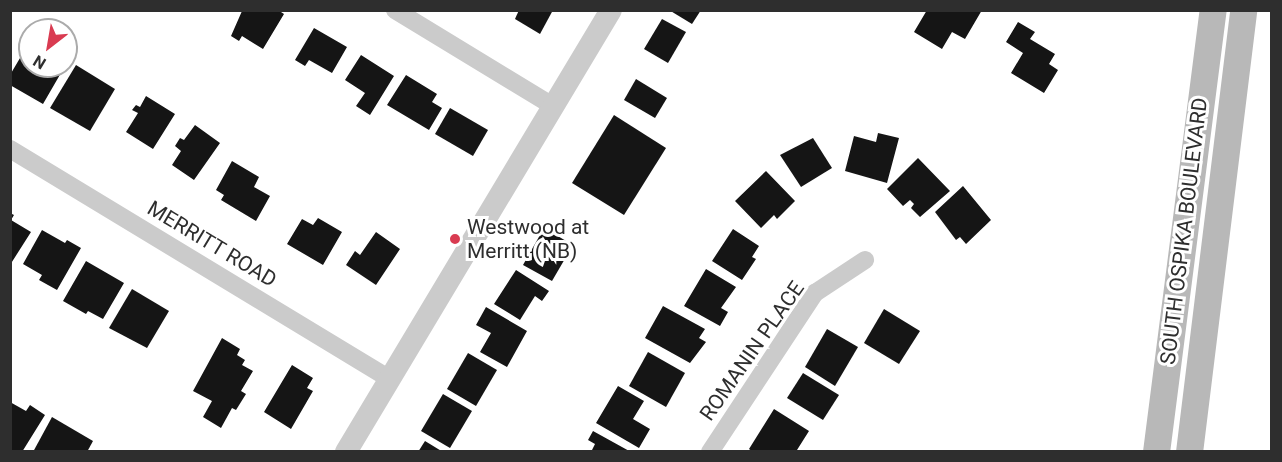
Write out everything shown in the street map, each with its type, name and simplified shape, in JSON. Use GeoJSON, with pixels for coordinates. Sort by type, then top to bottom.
{"type":"FeatureCollection","features":[{"type":"Feature","properties":{"kind":"main road","name":"SOUTH OSPIKA BOULEVARD"},"geometry":{"type":"LineString","coordinates":[[1156,452],[1213,10]]}},
{"type":"Feature","properties":{"kind":"main road","name":"SOUTH OSPIKA BOULEVARD"},"geometry":{"type":"LineString","coordinates":[[1189,452],[1243,10]]}},
{"type":"Feature","properties":{"kind":"street"},"geometry":{"type":"LineString","coordinates":[[395,10],[553,106]]}},
{"type":"Feature","properties":{"kind":"street"},"geometry":{"type":"LineString","coordinates":[[346,452],[611,10]]}},
{"type":"Feature","properties":{"kind":"street","name":"MERRITT ROAD"},"geometry":{"type":"LineString","coordinates":[[10,148],[390,379]]}},
{"type":"Feature","properties":{"kind":"street","name":"ROMANIN PLACE"},"geometry":{"type":"LineString","coordinates":[[710,452],[815,292],[865,260]]}},
{"type":"Feature","properties":{"kind":"building"},"geometry":{"type":"Polygon","coordinates":[[[278,10],[284,14],[263,49],[242,36],[239,41],[231,36],[242,11],[278,10]]]}},
{"type":"Feature","properties":{"kind":"building"},"geometry":{"type":"Polygon","coordinates":[[[519,10],[553,10],[540,34],[515,19],[519,10]]]}},
{"type":"Feature","properties":{"kind":"building"},"geometry":{"type":"Polygon","coordinates":[[[669,10],[701,10],[692,24],[669,10]]]}},
{"type":"Feature","properties":{"kind":"building"},"geometry":{"type":"Polygon","coordinates":[[[927,10],[982,10],[965,39],[952,32],[942,49],[914,32],[927,10]]]}},
{"type":"Feature","properties":{"kind":"building"},"geometry":{"type":"Polygon","coordinates":[[[662,19],[686,32],[668,63],[644,49],[662,19]]]}},
{"type":"Feature","properties":{"kind":"building"},"geometry":{"type":"Polygon","coordinates":[[[1018,22],[1035,32],[1030,39],[1055,54],[1049,64],[1058,70],[1044,93],[1011,73],[1023,53],[1006,42],[1018,22]]]}},
{"type":"Feature","properties":{"kind":"building"},"geometry":{"type":"Polygon","coordinates":[[[314,28],[347,47],[332,73],[309,60],[305,66],[295,60],[314,28]]]}},
{"type":"Feature","properties":{"kind":"building"},"geometry":{"type":"Polygon","coordinates":[[[361,55],[394,76],[370,115],[356,106],[365,93],[345,80],[361,55]]]}},
{"type":"Feature","properties":{"kind":"building"},"geometry":{"type":"Polygon","coordinates":[[[18,61],[18,78],[58,78],[43,104],[10,85],[10,75],[18,61]]]}},
{"type":"Feature","properties":{"kind":"building"},"geometry":{"type":"Polygon","coordinates":[[[78,66],[115,89],[90,131],[50,108],[68,78],[78,78],[78,66]]]}},
{"type":"Feature","properties":{"kind":"building"},"geometry":{"type":"Polygon","coordinates":[[[406,75],[437,94],[432,102],[442,108],[429,130],[387,105],[406,75]]]}},
{"type":"Feature","properties":{"kind":"building"},"geometry":{"type":"Polygon","coordinates":[[[636,79],[667,98],[655,118],[624,100],[636,79]]]}},
{"type":"Feature","properties":{"kind":"building"},"geometry":{"type":"Polygon","coordinates":[[[146,96],[175,114],[153,149],[126,132],[138,113],[132,110],[136,105],[140,107],[146,96]]]}},
{"type":"Feature","properties":{"kind":"building"},"geometry":{"type":"Polygon","coordinates":[[[450,108],[488,130],[473,156],[435,134],[450,108]]]}},
{"type":"Feature","properties":{"kind":"building"},"geometry":{"type":"Polygon","coordinates":[[[614,115],[666,148],[624,215],[572,183],[614,115]]]}},
{"type":"Feature","properties":{"kind":"building"},"geometry":{"type":"Polygon","coordinates":[[[195,125],[220,143],[194,180],[172,165],[181,151],[175,146],[180,138],[184,140],[195,125]]]}},
{"type":"Feature","properties":{"kind":"building"},"geometry":{"type":"Polygon","coordinates":[[[878,133],[899,138],[887,183],[845,171],[854,136],[876,142],[878,133]]]}},
{"type":"Feature","properties":{"kind":"building"},"geometry":{"type":"Polygon","coordinates":[[[813,138],[832,168],[801,187],[780,155],[813,138]]]}},
{"type":"Feature","properties":{"kind":"building"},"geometry":{"type":"Polygon","coordinates":[[[918,158],[950,191],[920,217],[911,208],[914,204],[910,200],[903,206],[887,189],[918,158]]]}},
{"type":"Feature","properties":{"kind":"building"},"geometry":{"type":"Polygon","coordinates":[[[232,161],[259,177],[254,187],[270,196],[256,221],[221,200],[224,195],[216,190],[232,161]]]}},
{"type":"Feature","properties":{"kind":"building"},"geometry":{"type":"Polygon","coordinates":[[[766,171],[795,201],[777,219],[774,215],[761,228],[735,201],[766,171]]]}},
{"type":"Feature","properties":{"kind":"building"},"geometry":{"type":"Polygon","coordinates":[[[963,186],[991,220],[966,244],[960,237],[956,240],[935,212],[963,186]]]}},
{"type":"Feature","properties":{"kind":"building"},"geometry":{"type":"Polygon","coordinates":[[[10,213],[14,215],[11,220],[31,232],[10,265],[10,213]]]}},
{"type":"Feature","properties":{"kind":"building"},"geometry":{"type":"Polygon","coordinates":[[[318,218],[342,232],[323,265],[287,244],[302,219],[313,225],[318,218]]]}},
{"type":"Feature","properties":{"kind":"building"},"geometry":{"type":"Polygon","coordinates":[[[544,228],[573,245],[552,281],[523,265],[544,228]]]}},
{"type":"Feature","properties":{"kind":"building"},"geometry":{"type":"Polygon","coordinates":[[[733,229],[759,246],[752,257],[756,259],[742,280],[712,261],[733,229]]]}},
{"type":"Feature","properties":{"kind":"building"},"geometry":{"type":"Polygon","coordinates":[[[42,230],[65,243],[67,240],[81,248],[57,290],[39,280],[42,275],[23,264],[42,230]]]}},
{"type":"Feature","properties":{"kind":"building"},"geometry":{"type":"Polygon","coordinates":[[[376,232],[400,249],[376,285],[346,265],[355,251],[360,255],[376,232]]]}},
{"type":"Feature","properties":{"kind":"building"},"geometry":{"type":"Polygon","coordinates":[[[86,261],[124,283],[103,319],[88,311],[86,314],[63,301],[86,261]]]}},
{"type":"Feature","properties":{"kind":"building"},"geometry":{"type":"Polygon","coordinates":[[[706,269],[736,287],[721,308],[728,312],[720,326],[684,306],[706,269]]]}},
{"type":"Feature","properties":{"kind":"building"},"geometry":{"type":"Polygon","coordinates":[[[516,270],[549,291],[542,301],[535,296],[520,320],[494,304],[516,270]]]}},
{"type":"Feature","properties":{"kind":"building"},"geometry":{"type":"Polygon","coordinates":[[[132,289],[169,311],[147,348],[109,328],[132,289]]]}},
{"type":"Feature","properties":{"kind":"building"},"geometry":{"type":"Polygon","coordinates":[[[663,306],[705,329],[699,338],[706,342],[690,363],[645,338],[663,306]]]}},
{"type":"Feature","properties":{"kind":"building"},"geometry":{"type":"Polygon","coordinates":[[[486,307],[527,331],[507,367],[480,352],[491,333],[476,325],[486,307]]]}},
{"type":"Feature","properties":{"kind":"building"},"geometry":{"type":"Polygon","coordinates":[[[884,309],[920,331],[899,364],[864,343],[884,309]]]}},
{"type":"Feature","properties":{"kind":"building"},"geometry":{"type":"Polygon","coordinates":[[[827,329],[858,347],[835,386],[805,367],[827,329]]]}},
{"type":"Feature","properties":{"kind":"building"},"geometry":{"type":"Polygon","coordinates":[[[222,338],[240,349],[237,355],[245,360],[242,365],[253,371],[241,391],[246,394],[236,410],[232,408],[221,428],[203,417],[212,401],[193,391],[222,338]]]}},
{"type":"Feature","properties":{"kind":"building"},"geometry":{"type":"Polygon","coordinates":[[[648,352],[685,373],[666,407],[629,386],[648,352]]]}},
{"type":"Feature","properties":{"kind":"building"},"geometry":{"type":"Polygon","coordinates":[[[468,353],[497,370],[476,406],[447,389],[468,353]]]}},
{"type":"Feature","properties":{"kind":"building"},"geometry":{"type":"Polygon","coordinates":[[[292,365],[313,378],[307,388],[313,391],[291,429],[264,412],[292,365]]]}},
{"type":"Feature","properties":{"kind":"building"},"geometry":{"type":"Polygon","coordinates":[[[803,373],[839,395],[823,420],[787,398],[803,373]]]}},
{"type":"Feature","properties":{"kind":"building"},"geometry":{"type":"Polygon","coordinates":[[[618,386],[644,401],[633,419],[650,429],[639,448],[596,423],[618,386]]]}},
{"type":"Feature","properties":{"kind":"building"},"geometry":{"type":"Polygon","coordinates":[[[443,394],[472,411],[450,448],[421,431],[443,394]]]}},
{"type":"Feature","properties":{"kind":"building"},"geometry":{"type":"Polygon","coordinates":[[[10,402],[26,411],[30,405],[45,415],[22,452],[10,452],[10,402]]]}},
{"type":"Feature","properties":{"kind":"building"},"geometry":{"type":"Polygon","coordinates":[[[774,409],[809,431],[797,450],[800,452],[753,452],[749,449],[774,409]]]}},
{"type":"Feature","properties":{"kind":"building"},"geometry":{"type":"Polygon","coordinates":[[[52,417],[93,441],[87,452],[33,452],[52,417]]]}},
{"type":"Feature","properties":{"kind":"building"},"geometry":{"type":"Polygon","coordinates":[[[593,431],[631,452],[591,452],[595,444],[588,440],[593,431]]]}},
{"type":"Feature","properties":{"kind":"building"},"geometry":{"type":"Polygon","coordinates":[[[425,441],[443,452],[418,452],[425,441]]]}},
{"type":"Feature","properties":{"kind":"place","name":"Westwood at Merritt (NB)"},"geometry":{"type":"Point","coordinates":[455,239]}}]}
